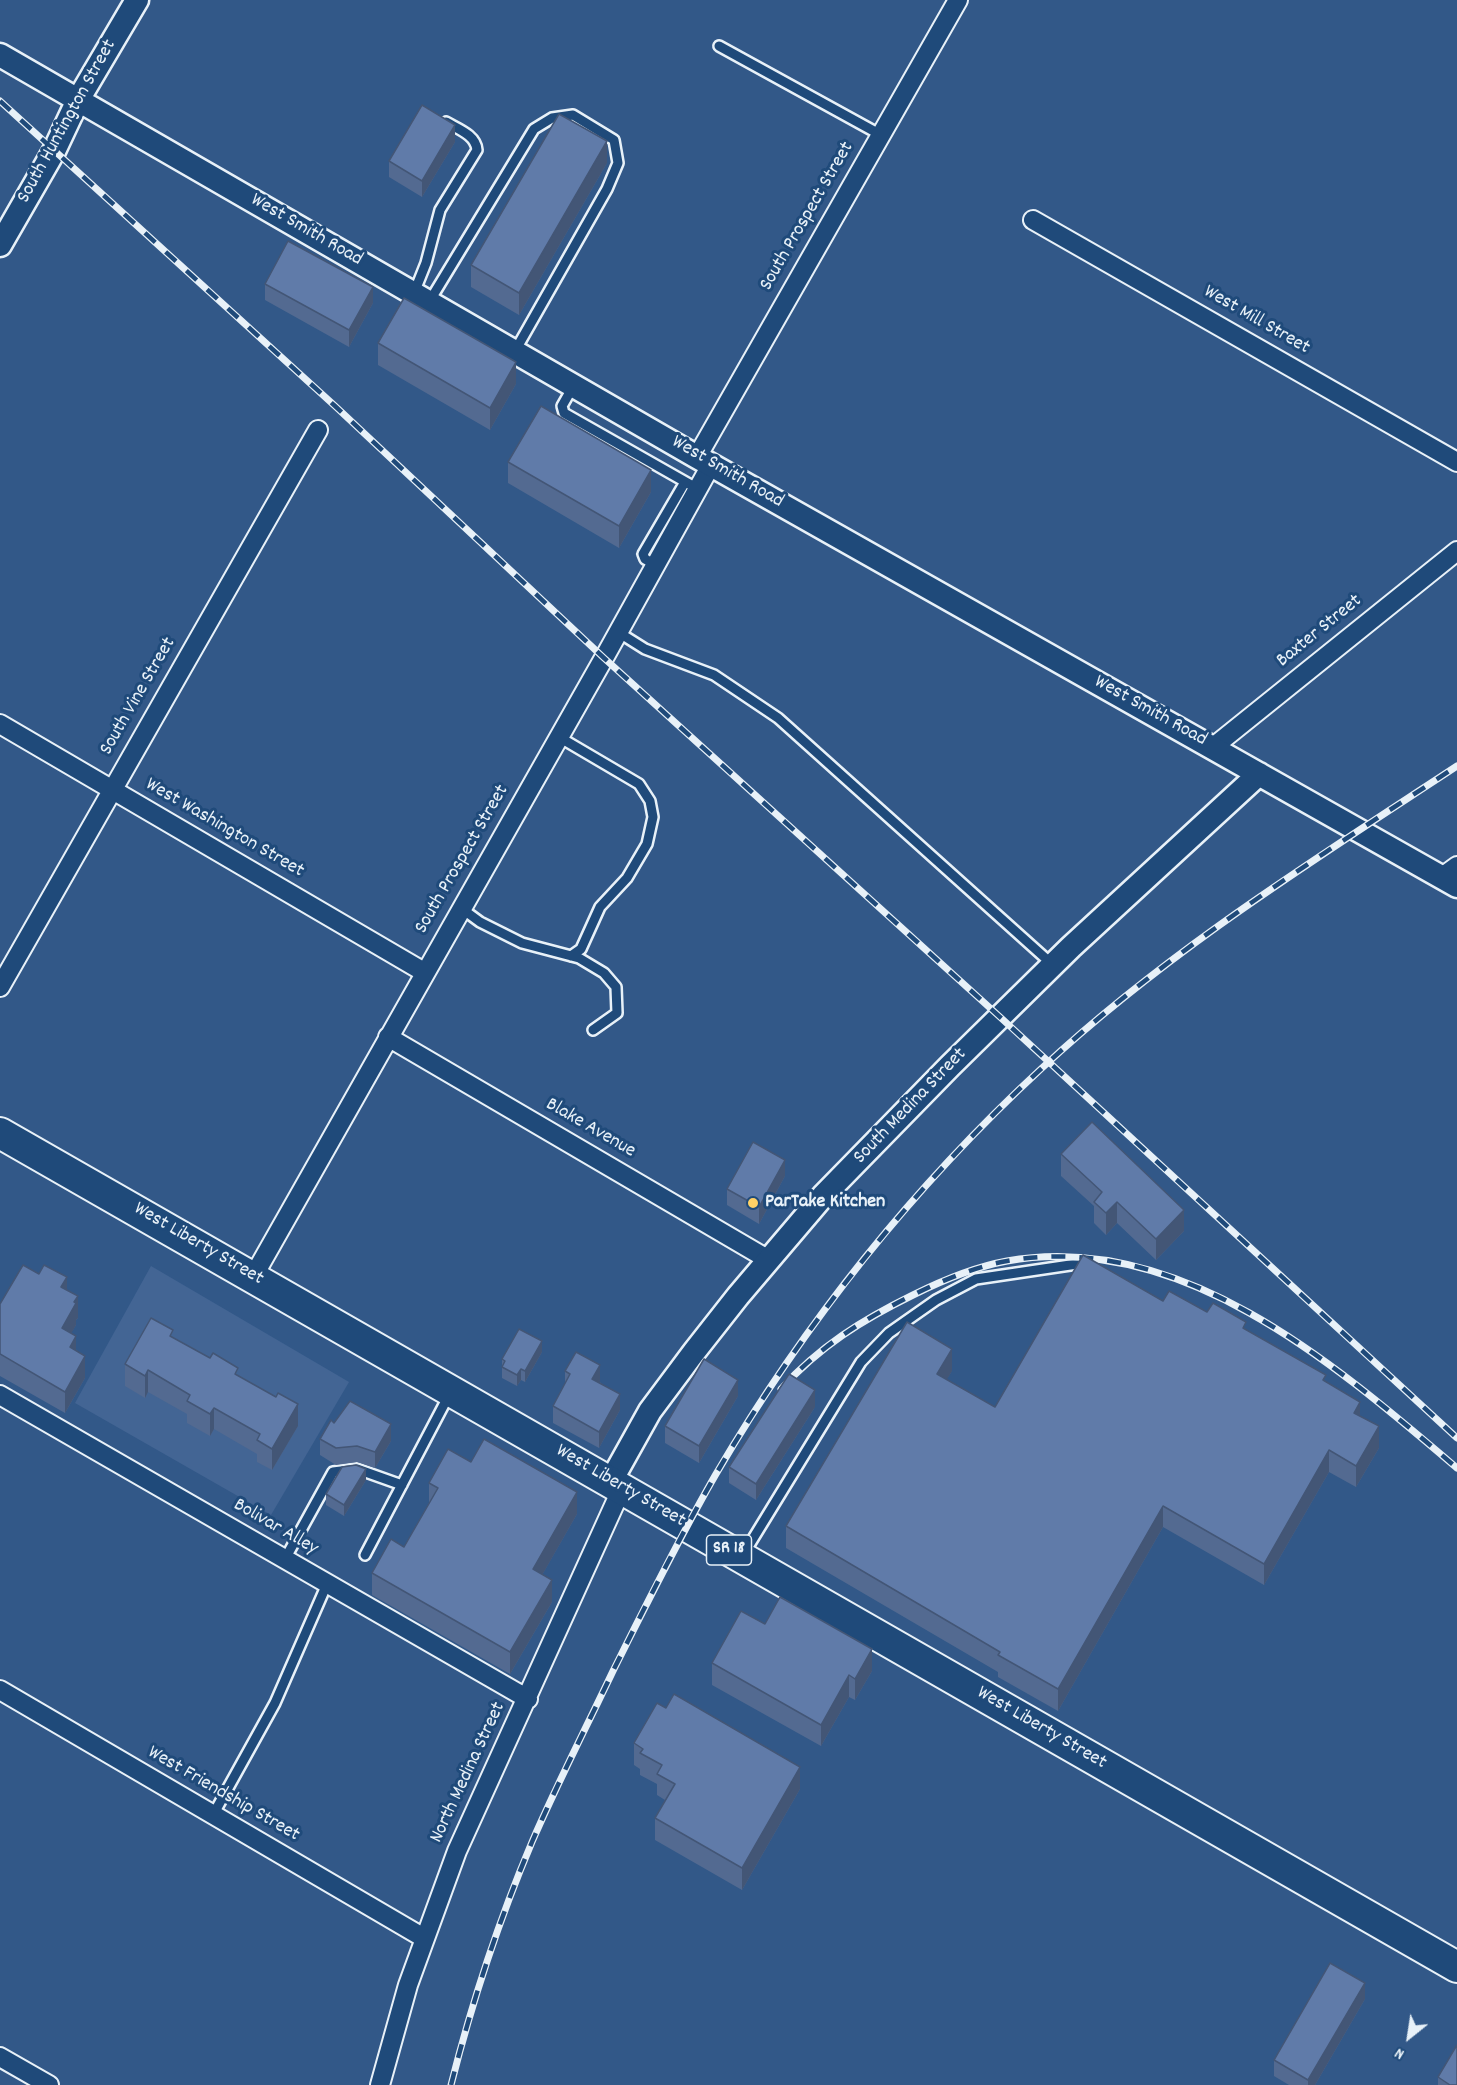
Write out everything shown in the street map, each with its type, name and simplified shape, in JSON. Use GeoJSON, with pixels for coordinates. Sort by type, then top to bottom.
{"type":"FeatureCollection","features":[{"type":"Feature","properties":{"kind":"highway","name":"West Liberty Street"},"geometry":{"type":"LineString","coordinates":[[0,1133],[1457,1967]]}},
{"type":"Feature","properties":{"kind":"street","name":"South Huntington Street"},"geometry":{"type":"LineString","coordinates":[[0,245],[54,150],[78,100],[136,0]]}},
{"type":"Feature","properties":{"kind":"street","name":"South Prospect Street"},"geometry":{"type":"LineString","coordinates":[[253,1277],[656,565],[704,461],[881,135],[958,0]]}},
{"type":"Feature","properties":{"kind":"street","name":"West Smith Road"},"geometry":{"type":"LineString","coordinates":[[0,55],[704,461],[1212,748],[1452,876]]}},
{"type":"Feature","properties":{"kind":"street","name":"West Mill Street"},"geometry":{"type":"LineString","coordinates":[[1033,219],[1457,462]]}},
{"type":"Feature","properties":{"kind":"street","name":"South Vine Street"},"geometry":{"type":"LineString","coordinates":[[0,987],[318,430]]}},
{"type":"Feature","properties":{"kind":"street","name":"Baxter Street"},"geometry":{"type":"LineString","coordinates":[[1212,748],[1457,551]]}},
{"type":"Feature","properties":{"kind":"street","name":"West Washington Street"},"geometry":{"type":"LineString","coordinates":[[0,724],[424,972]]}},
{"type":"Feature","properties":{"kind":"street","name":"South Medina Street"},"geometry":{"type":"LineString","coordinates":[[617,1485],[650,1412],[694,1352],[823,1196],[902,1114],[1053,965],[1259,774]]}},
{"type":"Feature","properties":{"kind":"street","name":"Blake Avenue"},"geometry":{"type":"LineString","coordinates":[[388,1036],[769,1260]]}},
{"type":"Feature","properties":{"kind":"street","name":"Bolivar Alley"},"geometry":{"type":"LineString","coordinates":[[0,1395],[528,1699]]}},
{"type":"Feature","properties":{"kind":"street","name":"North Medina Street"},"geometry":{"type":"LineString","coordinates":[[380,2085],[408,1985],[457,1851],[481,1795],[528,1699],[617,1485]]}},
{"type":"Feature","properties":{"kind":"street","name":"West Friendship Street"},"geometry":{"type":"LineString","coordinates":[[0,1690],[424,1938]]}},
{"type":"Feature","properties":{"kind":"street"},"geometry":{"type":"LineString","coordinates":[[0,2057],[49,2085]]}},
{"type":"Feature","properties":{"kind":"lane"},"geometry":{"type":"LineString","coordinates":[[719,46],[881,135]]}},
{"type":"Feature","properties":{"kind":"lane"},"geometry":{"type":"LineString","coordinates":[[421,297],[534,129],[552,118],[573,115],[615,140],[618,163],[607,189],[515,351]]}},
{"type":"Feature","properties":{"kind":"lane"},"geometry":{"type":"LineString","coordinates":[[421,297],[426,263],[440,210],[477,150],[475,141],[469,135],[441,119]]}},
{"type":"Feature","properties":{"kind":"lane"},"geometry":{"type":"LineString","coordinates":[[574,386],[562,406],[564,413],[692,486]]}},
{"type":"Feature","properties":{"kind":"lane"},"geometry":{"type":"LineString","coordinates":[[618,632],[645,649],[714,675],[778,718],[1053,965]]}},
{"type":"Feature","properties":{"kind":"lane"},"geometry":{"type":"LineString","coordinates":[[559,737],[639,784],[650,801],[653,817],[647,844],[627,878],[600,907],[581,949],[571,956]]}},
{"type":"Feature","properties":{"kind":"lane"},"geometry":{"type":"LineString","coordinates":[[461,908],[480,922],[522,944],[579,958],[604,974],[616,987],[616,1013],[593,1030]]}},
{"type":"Feature","properties":{"kind":"lane"},"geometry":{"type":"LineString","coordinates":[[741,1557],[861,1362],[889,1334],[936,1300],[976,1279],[1077,1264]]}},
{"type":"Feature","properties":{"kind":"lane"},"geometry":{"type":"LineString","coordinates":[[365,1555],[452,1390]]}},
{"type":"Feature","properties":{"kind":"lane"},"geometry":{"type":"LineString","coordinates":[[285,1559],[333,1472],[357,1469],[402,1485]]}},
{"type":"Feature","properties":{"kind":"lane"},"geometry":{"type":"LineString","coordinates":[[213,1815],[275,1703],[327,1584]]}},
{"type":"Feature","properties":{"kind":"shaded area"},"geometry":{"type":"Polygon","coordinates":[[[151,1266],[349,1382],[271,1515],[75,1403],[151,1266]]]}},
{"type":"Feature","properties":{"kind":"building"},"geometry":{"type":"Polygon","coordinates":[[[422,105],[455,125],[422,181],[389,161],[422,105]]]}},
{"type":"Feature","properties":{"kind":"building"},"geometry":{"type":"Polygon","coordinates":[[[559,114],[607,141],[519,293],[471,265],[559,114]]]}},
{"type":"Feature","properties":{"kind":"building"},"geometry":{"type":"Polygon","coordinates":[[[288,241],[373,287],[349,330],[265,284],[288,241]]]}},
{"type":"Feature","properties":{"kind":"building"},"geometry":{"type":"Polygon","coordinates":[[[404,298],[516,362],[490,408],[378,343],[404,298]]]}},
{"type":"Feature","properties":{"kind":"building"},"geometry":{"type":"Polygon","coordinates":[[[541,406],[651,470],[619,526],[508,462],[541,406]]]}},
{"type":"Feature","properties":{"kind":"building"},"geometry":{"type":"Polygon","coordinates":[[[1092,1122],[1184,1210],[1156,1239],[1117,1202],[1106,1213],[1094,1202],[1102,1192],[1061,1154],[1092,1122]]]}},
{"type":"Feature","properties":{"kind":"building"},"geometry":{"type":"Polygon","coordinates":[[[753,1142],[785,1160],[759,1207],[727,1189],[753,1142]]]}},
{"type":"Feature","properties":{"kind":"building"},"geometry":{"type":"Polygon","coordinates":[[[1083,1255],[1163,1301],[1169,1291],[1207,1312],[1213,1303],[1246,1322],[1243,1328],[1326,1375],[1323,1380],[1360,1402],[1354,1413],[1379,1426],[1356,1466],[1329,1450],[1264,1564],[1163,1506],[1058,1689],[998,1655],[1000,1652],[786,1526],[907,1322],[952,1349],[937,1374],[995,1407],[1083,1255]]]}},
{"type":"Feature","properties":{"kind":"building"},"geometry":{"type":"Polygon","coordinates":[[[23,1265],[39,1274],[44,1265],[67,1277],[61,1287],[78,1296],[62,1328],[76,1336],[70,1347],[85,1356],[65,1392],[0,1354],[0,1304],[23,1265]]]}},
{"type":"Feature","properties":{"kind":"building"},"geometry":{"type":"Polygon","coordinates":[[[151,1318],[173,1330],[170,1336],[210,1358],[213,1353],[238,1368],[235,1374],[276,1397],[278,1393],[298,1404],[272,1449],[257,1440],[260,1434],[214,1408],[210,1414],[187,1401],[190,1395],[148,1370],[145,1376],[125,1364],[151,1318]]]}},
{"type":"Feature","properties":{"kind":"building"},"geometry":{"type":"Polygon","coordinates":[[[519,1329],[542,1341],[525,1371],[521,1369],[517,1375],[502,1367],[505,1361],[502,1359],[519,1329]]]}},
{"type":"Feature","properties":{"kind":"building"},"geometry":{"type":"Polygon","coordinates":[[[576,1352],[600,1365],[592,1379],[620,1394],[599,1432],[553,1406],[570,1374],[565,1371],[576,1352]]]}},
{"type":"Feature","properties":{"kind":"building"},"geometry":{"type":"Polygon","coordinates":[[[704,1359],[738,1380],[699,1446],[665,1426],[704,1359]]]}},
{"type":"Feature","properties":{"kind":"building"},"geometry":{"type":"Polygon","coordinates":[[[789,1374],[815,1390],[756,1484],[729,1467],[789,1374]]]}},
{"type":"Feature","properties":{"kind":"building"},"geometry":{"type":"Polygon","coordinates":[[[350,1401],[391,1424],[375,1452],[357,1446],[336,1448],[320,1439],[331,1420],[334,1423],[350,1401]]]}},
{"type":"Feature","properties":{"kind":"building"},"geometry":{"type":"Polygon","coordinates":[[[484,1439],[577,1492],[533,1569],[552,1580],[510,1652],[372,1573],[391,1539],[404,1547],[438,1488],[429,1483],[448,1449],[471,1462],[484,1439]]]}},
{"type":"Feature","properties":{"kind":"building"},"geometry":{"type":"Polygon","coordinates":[[[356,1465],[366,1469],[344,1505],[326,1494],[342,1467],[356,1465]]]}},
{"type":"Feature","properties":{"kind":"building"},"geometry":{"type":"Polygon","coordinates":[[[780,1597],[872,1649],[855,1679],[849,1675],[821,1725],[712,1663],[741,1611],[765,1624],[780,1597]]]}},
{"type":"Feature","properties":{"kind":"building"},"geometry":{"type":"Polygon","coordinates":[[[674,1694],[800,1767],[742,1868],[655,1818],[675,1784],[657,1774],[662,1765],[640,1753],[643,1749],[634,1743],[657,1703],[666,1708],[674,1694]]]}},
{"type":"Feature","properties":{"kind":"building"},"geometry":{"type":"Polygon","coordinates":[[[1330,1963],[1365,1983],[1308,2080],[1274,2060],[1330,1963]]]}},
{"type":"Feature","properties":{"kind":"building"},"geometry":{"type":"Polygon","coordinates":[[[1457,2045],[1457,2085],[1450,2085],[1438,2077],[1457,2045]]]}},
{"type":"Feature","properties":{"kind":"railway"},"geometry":{"type":"LineString","coordinates":[[0,101],[335,406],[604,658],[1000,1017],[1457,1438]]}},
{"type":"Feature","properties":{"kind":"railway"},"geometry":{"type":"LineString","coordinates":[[451,2085],[497,1931],[551,1799],[650,1597],[702,1498],[750,1418],[824,1311],[864,1259],[949,1160],[995,1113],[1090,1025],[1243,908],[1457,766]]}},
{"type":"Feature","properties":{"kind":"railway"},"geometry":{"type":"LineString","coordinates":[[781,1389],[811,1360],[842,1335],[894,1304],[936,1284],[971,1270],[1007,1261],[1071,1257],[1133,1266],[1193,1285],[1251,1314],[1307,1349],[1360,1387],[1457,1468]]}},
{"type":"Feature","properties":{"kind":"place","name":"ParTake Kitchen"},"geometry":{"type":"Point","coordinates":[753,1203]}}]}
